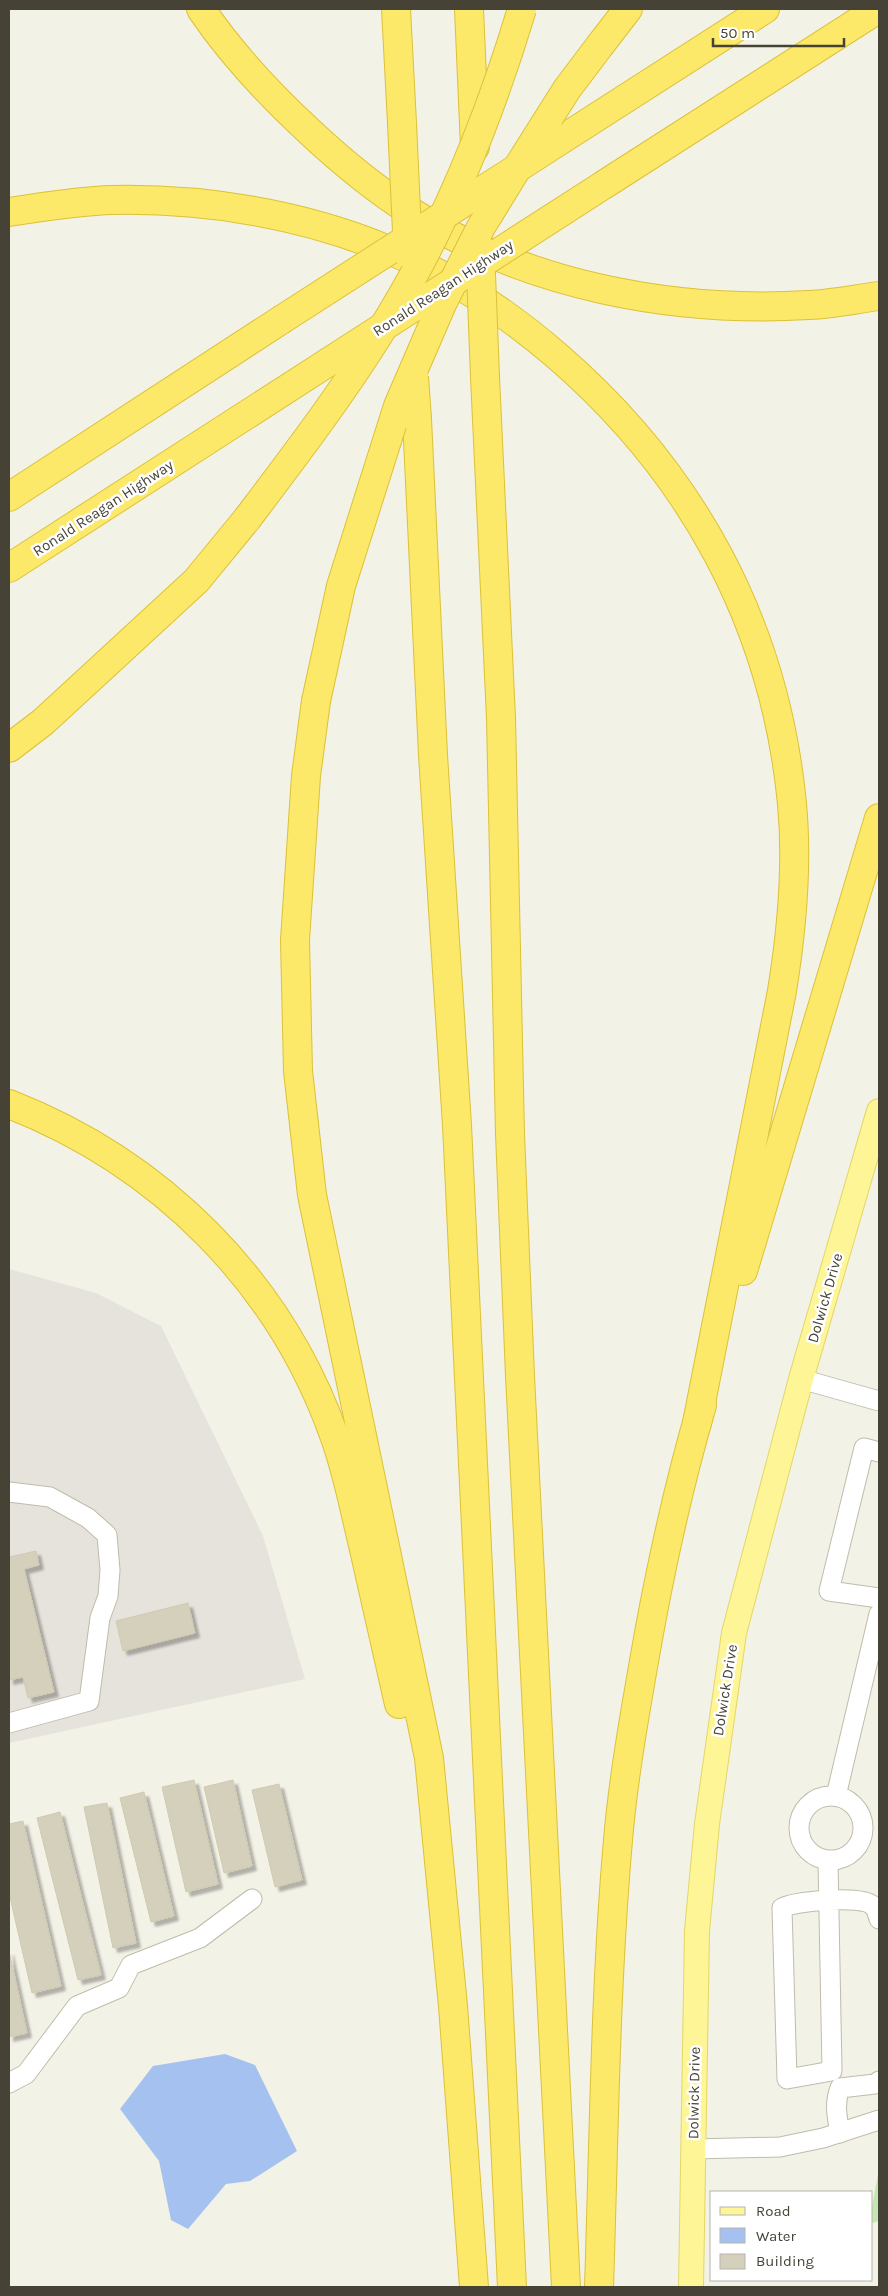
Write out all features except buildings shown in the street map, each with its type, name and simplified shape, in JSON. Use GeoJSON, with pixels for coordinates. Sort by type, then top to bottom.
{"type":"FeatureCollection","features":[{"type":"Feature","properties":{"kind":"highway"},"geometry":{"type":"LineString","coordinates":[[202,9],[240,60],[271,96],[342,161],[411,212],[486,252],[604,290],[682,303],[739,307],[811,306],[879,296]]}},
{"type":"Feature","properties":{"kind":"highway"},"geometry":{"type":"LineString","coordinates":[[396,9],[433,755],[457,1125],[512,2287]]}},
{"type":"Feature","properties":{"kind":"highway"},"geometry":{"type":"LineString","coordinates":[[469,9],[501,718],[510,1134],[520,1385],[566,2287]]}},
{"type":"Feature","properties":{"kind":"highway"},"geometry":{"type":"LineString","coordinates":[[9,748],[50,715],[190,587],[247,519],[310,436],[374,341],[417,267],[452,199],[486,120],[522,9]]}},
{"type":"Feature","properties":{"kind":"highway"},"geometry":{"type":"LineString","coordinates":[[474,2287],[454,2006],[430,1758],[312,1195],[298,1071],[295,940],[306,776],[316,701],[341,586],[398,406],[435,321],[481,227],[567,89],[628,9]]}},
{"type":"Feature","properties":{"kind":"highway"},"geometry":{"type":"LineString","coordinates":[[9,497],[765,9]]}},
{"type":"Feature","properties":{"kind":"highway","name":"Ronald Reagan Highway"},"geometry":{"type":"LineString","coordinates":[[9,568],[878,9]]}},
{"type":"Feature","properties":{"kind":"highway"},"geometry":{"type":"LineString","coordinates":[[9,212],[62,204],[110,200],[191,203],[234,208],[324,229],[385,248],[442,275],[492,305],[596,390],[643,442],[670,478],[716,550],[750,622],[766,671],[782,734],[792,805],[794,878],[792,931],[782,991],[697,1423],[652,1614],[632,1732],[618,1838],[611,1939],[599,2287]]}},
{"type":"Feature","properties":{"kind":"highway"},"geometry":{"type":"LineString","coordinates":[[697,1423],[879,818]]}},
{"type":"Feature","properties":{"kind":"highway"},"geometry":{"type":"LineString","coordinates":[[9,1104],[42,1117],[90,1142],[154,1184],[214,1238],[262,1297],[298,1354],[316,1390],[334,1435],[346,1474],[401,1710],[430,1758]]}},
{"type":"Feature","properties":{"kind":"main road","name":"Dolwick Drive"},"geometry":{"type":"LineString","coordinates":[[691,2287],[698,1931],[707,1824],[719,1728],[734,1633],[801,1379],[874,1148],[879,1111]]}},
{"type":"Feature","properties":{"kind":"lane"},"geometry":{"type":"LineString","coordinates":[[801,1379],[879,1401]]}},
{"type":"Feature","properties":{"kind":"lane"},"geometry":{"type":"LineString","coordinates":[[879,1452],[864,1448],[829,1591],[879,1598]]}},
{"type":"Feature","properties":{"kind":"lane"},"geometry":{"type":"LineString","coordinates":[[9,1492],[50,1497],[88,1518],[106,1535],[110,1570],[108,1596],[100,1618],[89,1701],[9,1724]]}},
{"type":"Feature","properties":{"kind":"lane"},"geometry":{"type":"LineString","coordinates":[[836,1796],[879,1614]]}},
{"type":"Feature","properties":{"kind":"lane"},"geometry":{"type":"LineString","coordinates":[[825,1796],[836,1796],[854,1806],[863,1824],[863,1834],[853,1852],[844,1858],[828,1860],[813,1856],[805,1849],[800,1839],[798,1828],[800,1817],[810,1803],[825,1796]]}},
{"type":"Feature","properties":{"kind":"lane"},"geometry":{"type":"LineString","coordinates":[[828,1860],[832,2071],[840,2088],[836,2110],[840,2133]]}},
{"type":"Feature","properties":{"kind":"lane"},"geometry":{"type":"LineString","coordinates":[[9,2083],[26,2074],[76,2006],[119,1988],[131,1965],[200,1938],[252,1899]]}},
{"type":"Feature","properties":{"kind":"lane"},"geometry":{"type":"LineString","coordinates":[[832,2071],[787,2079],[780,1918],[782,1908],[790,1904],[865,1901],[877,1910]]}},
{"type":"Feature","properties":{"kind":"lane"},"geometry":{"type":"LineString","coordinates":[[840,2088],[875,2084],[879,2081]]}},
{"type":"Feature","properties":{"kind":"lane"},"geometry":{"type":"LineString","coordinates":[[693,2149],[780,2147],[840,2133],[879,2120]]}},
{"type":"Feature","properties":{"kind":"shaded area"},"geometry":{"type":"Polygon","coordinates":[[[9,1269],[96,1293],[161,1326],[263,1536],[305,1679],[9,1743],[9,1269]]]}},
{"type":"Feature","properties":{"kind":"green space"},"geometry":{"type":"Polygon","coordinates":[[[878,2174],[879,2221],[873,2223],[873,2202],[878,2174]]]}},
{"type":"Feature","properties":{"kind":"water"},"geometry":{"type":"Polygon","coordinates":[[[225,2054],[255,2065],[297,2151],[250,2181],[226,2184],[188,2229],[171,2220],[159,2161],[120,2109],[153,2066],[225,2054]]]}}]}
